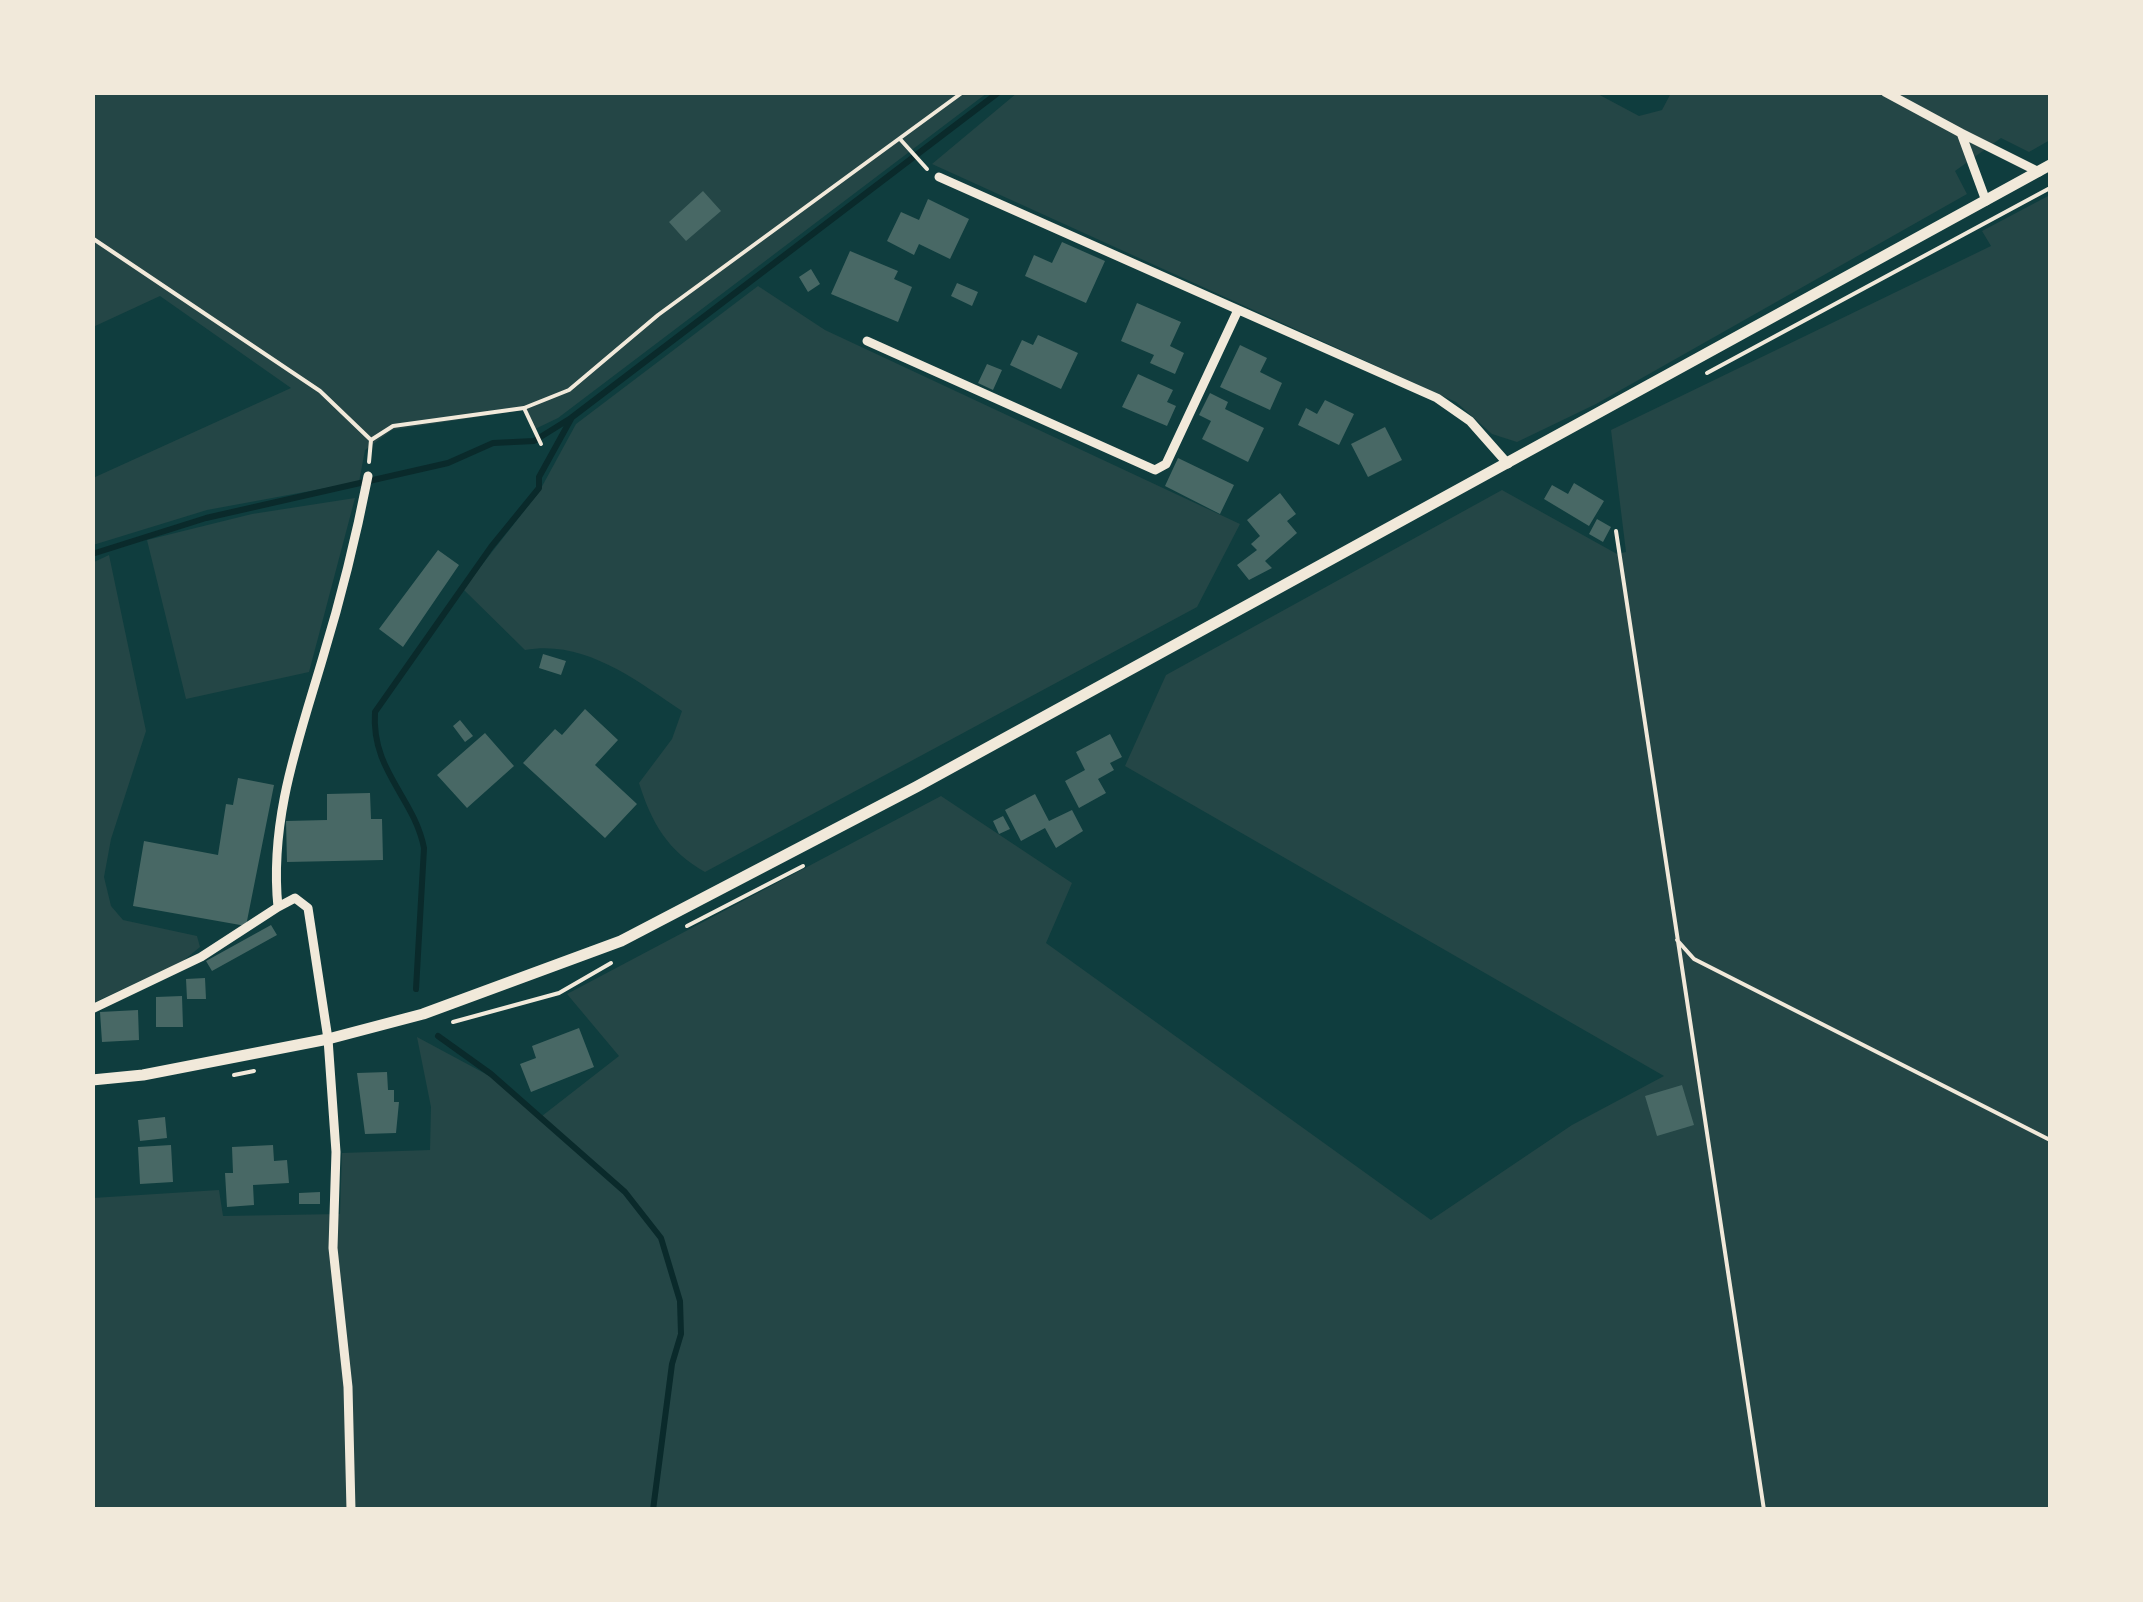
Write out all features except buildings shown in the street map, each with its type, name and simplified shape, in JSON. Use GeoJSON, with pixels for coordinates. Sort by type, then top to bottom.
{"type":"FeatureCollection","features":[{"type":"Feature","properties":{"kind":"main road"},"geometry":{"type":"LineString","coordinates":[[92,1080],[144,1075],[328,1039],[423,1014],[621,941],[835,831],[2045,168]]}},
{"type":"Feature","properties":{"kind":"street"},"geometry":{"type":"LineString","coordinates":[[1885,92],[1961,133],[2045,168]]}},
{"type":"Feature","properties":{"kind":"street"},"geometry":{"type":"LineString","coordinates":[[1961,133],[1986,201]]}},
{"type":"Feature","properties":{"kind":"street"},"geometry":{"type":"LineString","coordinates":[[934,174],[1437,398],[1470,421],[1508,464]]}},
{"type":"Feature","properties":{"kind":"street"},"geometry":{"type":"LineString","coordinates":[[868,341],[1156,470],[1166,464],[1238,310]]}},
{"type":"Feature","properties":{"kind":"street"},"geometry":{"type":"LineString","coordinates":[[278,907],[275,874],[285,782],[324,655],[368,476]]}},
{"type":"Feature","properties":{"kind":"street"},"geometry":{"type":"LineString","coordinates":[[92,1008],[201,957],[295,898],[308,908],[328,1039],[336,1152],[333,1248],[348,1387],[351,1510]]}},
{"type":"Feature","properties":{"kind":"path"},"geometry":{"type":"LineString","coordinates":[[371,440],[393,426],[424,418],[524,408],[569,390],[658,316],[962,92]]}},
{"type":"Feature","properties":{"kind":"path"},"geometry":{"type":"LineString","coordinates":[[900,139],[934,174]]}},
{"type":"Feature","properties":{"kind":"path"},"geometry":{"type":"LineString","coordinates":[[92,238],[320,391],[371,440]]}},
{"type":"Feature","properties":{"kind":"path"},"geometry":{"type":"LineString","coordinates":[[524,408],[541,444]]}},
{"type":"Feature","properties":{"kind":"path"},"geometry":{"type":"LineString","coordinates":[[368,476],[371,440]]}},
{"type":"Feature","properties":{"kind":"path"},"geometry":{"type":"LineString","coordinates":[[1616,531],[1764,1510]]}},
{"type":"Feature","properties":{"kind":"path"},"geometry":{"type":"LineString","coordinates":[[1677,940],[1694,958],[2050,1140]]}},
{"type":"Feature","properties":{"kind":"shaded area"},"geometry":{"type":"Polygon","coordinates":[[[1594,92],[1639,116],[1662,110],[1671,93],[2050,93],[2050,140],[2029,152],[2001,138],[1955,171],[1967,194],[1596,404],[1517,442],[1492,434],[1456,402],[932,164],[1017,93],[1594,92]]]}},
{"type":"Feature","properties":{"kind":"shaded area"},"geometry":{"type":"Polygon","coordinates":[[[93,93],[987,93],[558,418],[535,429],[523,410],[392,430],[365,450],[359,482],[207,510],[93,545],[93,478],[291,388],[160,296],[93,327],[93,93]]]}},
{"type":"Feature","properties":{"kind":"shaded area"},"geometry":{"type":"Polygon","coordinates":[[[2050,195],[2050,1509],[93,1510],[93,1198],[219,1190],[223,1216],[340,1214],[342,1153],[430,1150],[431,1107],[417,1037],[497,1080],[542,1116],[619,1056],[567,994],[941,796],[1072,883],[1046,943],[1431,1220],[1572,1125],[1664,1076],[1125,766],[1166,675],[1502,490],[1617,554],[1626,552],[1611,430],[1991,246],[1982,231],[2050,195]]]}},
{"type":"Feature","properties":{"kind":"shaded area"},"geometry":{"type":"Polygon","coordinates":[[[758,286],[825,330],[1240,524],[1197,607],[705,872],[681,855],[663,835],[639,783],[672,739],[682,711],[628,675],[588,656],[547,648],[525,650],[463,589],[539,492],[576,424],[758,286]]]}},
{"type":"Feature","properties":{"kind":"shaded area"},"geometry":{"type":"Polygon","coordinates":[[[355,498],[309,672],[186,699],[147,540],[252,514],[355,498]]]}},
{"type":"Feature","properties":{"kind":"shaded area"},"geometry":{"type":"Polygon","coordinates":[[[109,555],[146,731],[111,839],[104,877],[111,906],[123,920],[197,936],[200,947],[183,961],[93,1003],[92,563],[109,555]]]}},
{"type":"Feature","properties":{"kind":"waterway"},"geometry":{"type":"LineString","coordinates":[[92,554],[206,518],[448,463],[493,443],[534,441],[571,418],[999,92]]}},
{"type":"Feature","properties":{"kind":"waterway"},"geometry":{"type":"LineString","coordinates":[[416,989],[424,848],[412,814],[386,768],[376,733],[375,712],[491,547],[539,488],[539,477],[571,419]]}},
{"type":"Feature","properties":{"kind":"waterway"},"geometry":{"type":"LineString","coordinates":[[438,1036],[491,1074],[625,1192],[661,1238],[680,1301],[681,1334],[672,1364],[653,1510]]}}]}
